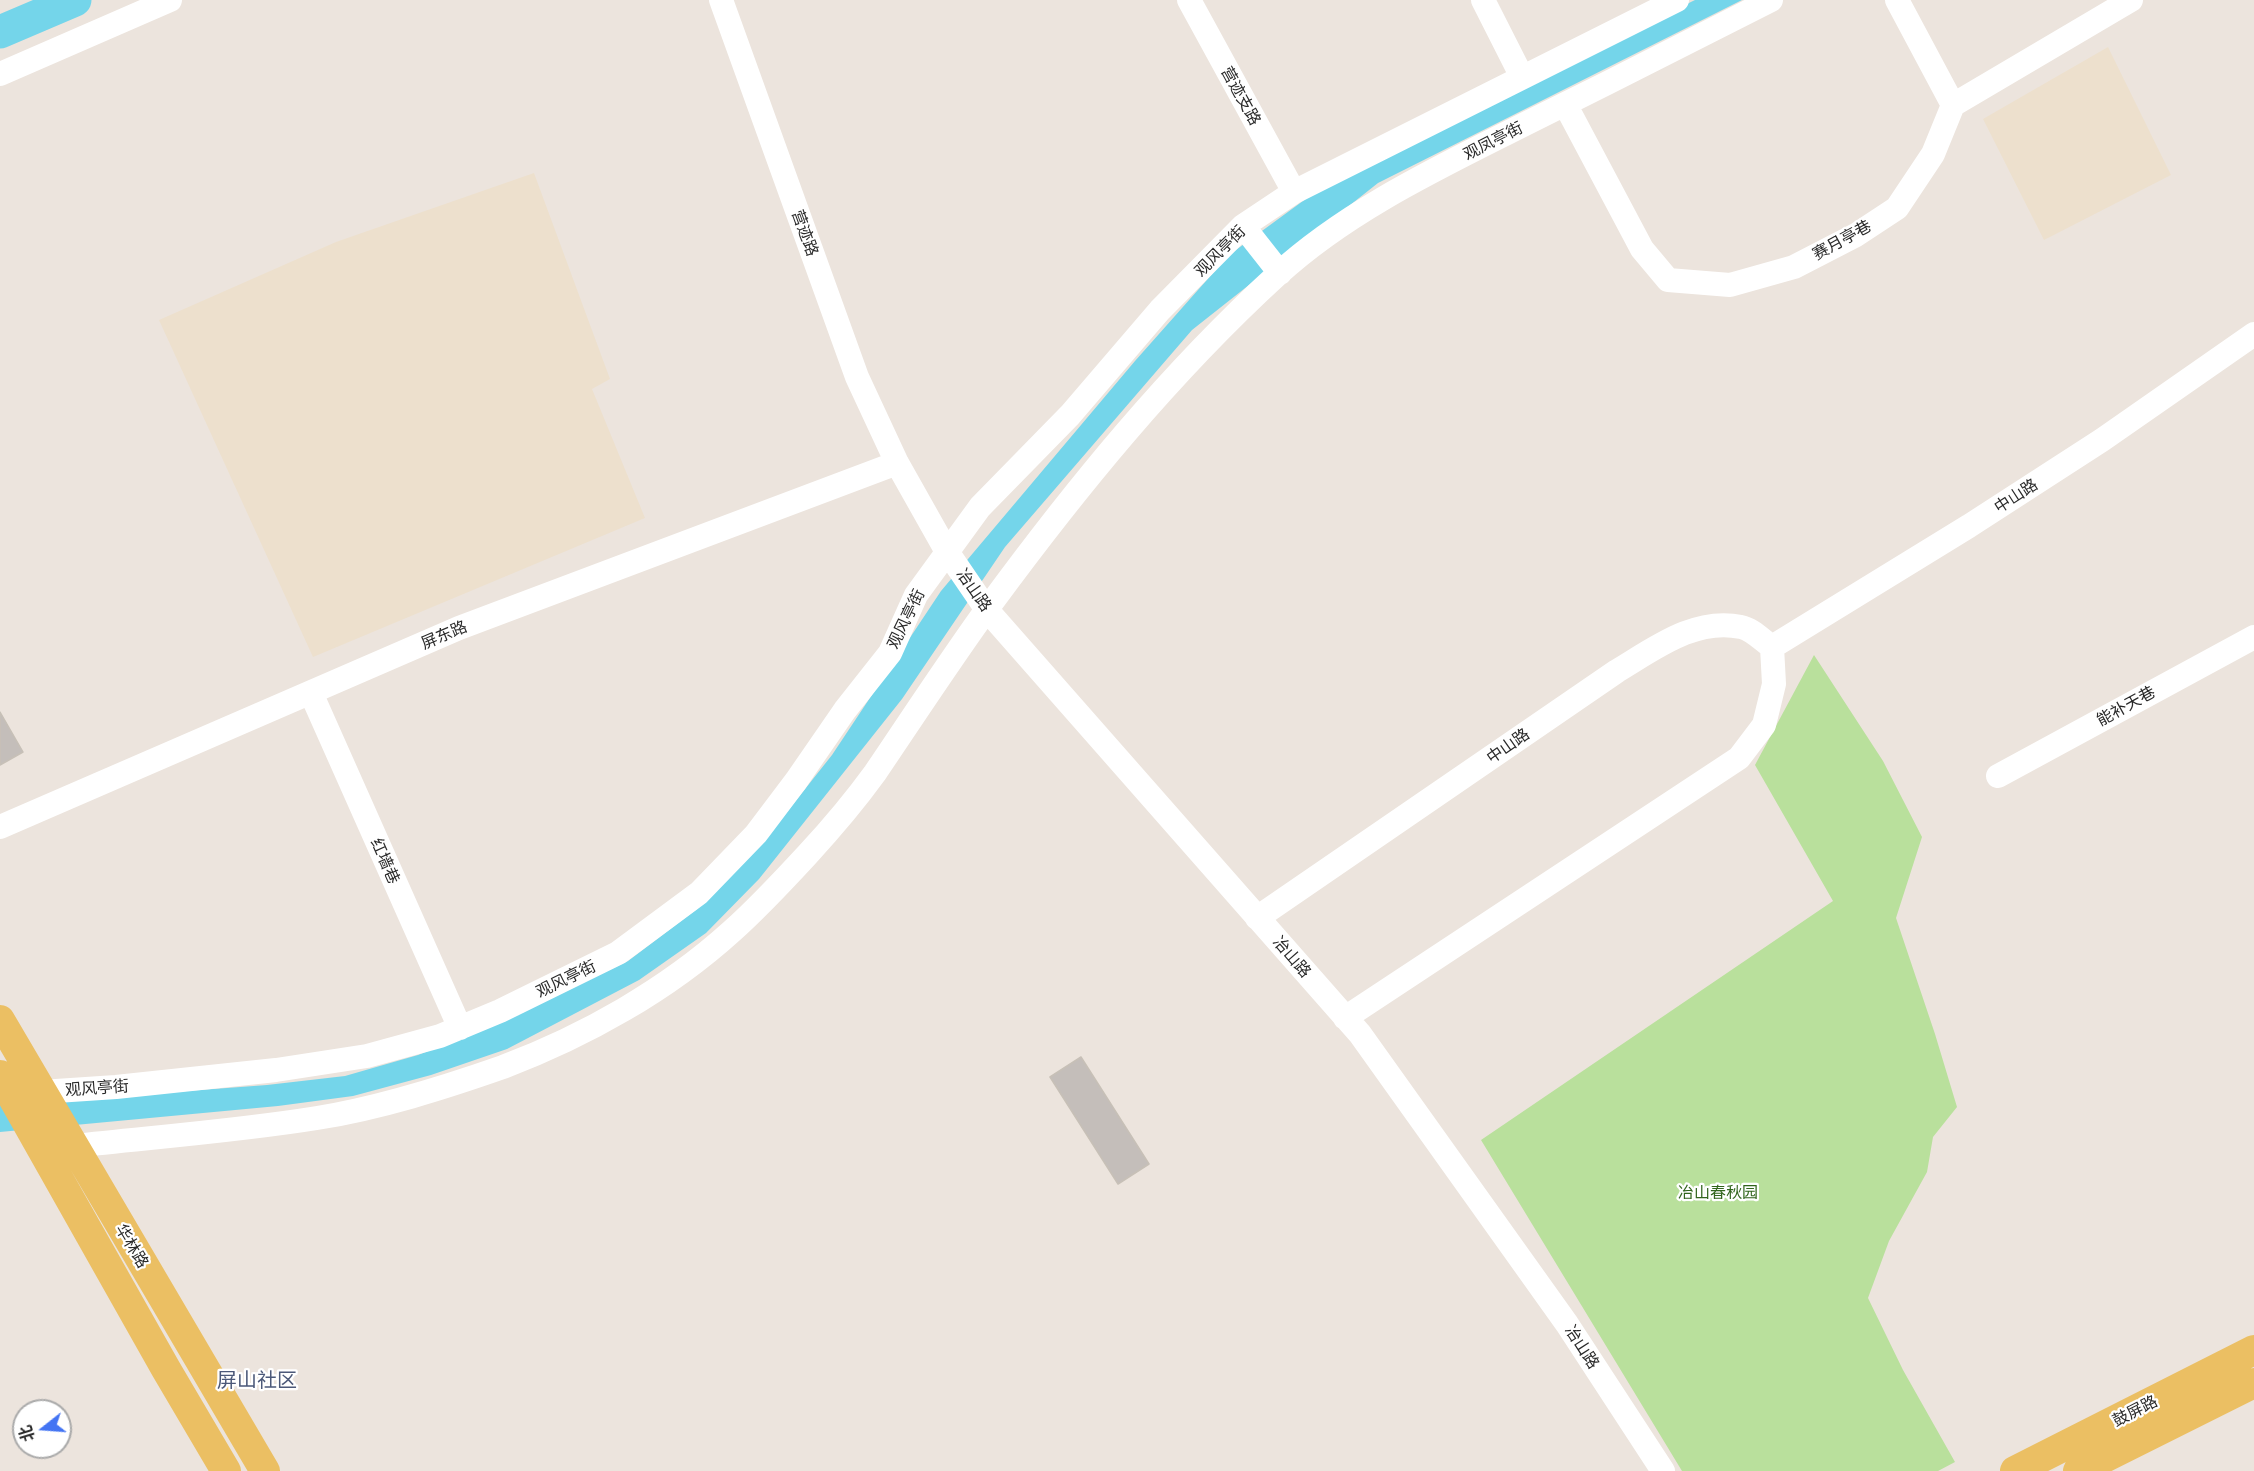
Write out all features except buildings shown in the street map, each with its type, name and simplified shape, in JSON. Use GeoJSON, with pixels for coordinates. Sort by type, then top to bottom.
{"type":"FeatureCollection","features":[{"type":"Feature","properties":{"kind":"main road","name":"华林路"},"geometry":{"type":"LineString","coordinates":[[0,1020],[11,1084],[60,1181],[226,1471]]}},
{"type":"Feature","properties":{"kind":"main road","name":"华林路"},"geometry":{"type":"LineString","coordinates":[[11,1084],[73,1146],[266,1471]]}},
{"type":"Feature","properties":{"kind":"main road","name":"鼓屏路"},"geometry":{"type":"LineString","coordinates":[[2015,1471],[2254,1350]]}},
{"type":"Feature","properties":{"kind":"main road","name":"鼓屏路"},"geometry":{"type":"LineString","coordinates":[[2078,1471],[2254,1383]]}},
{"type":"Feature","properties":{"kind":"street"},"geometry":{"type":"LineString","coordinates":[[0,74],[170,0]]}},
{"type":"Feature","properties":{"kind":"street","name":"营迹路"},"geometry":{"type":"LineString","coordinates":[[721,0],[857,377],[897,463]]}},
{"type":"Feature","properties":{"kind":"street","name":"营迹支路"},"geometry":{"type":"LineString","coordinates":[[1189,0],[1294,192]]}},
{"type":"Feature","properties":{"kind":"street"},"geometry":{"type":"LineString","coordinates":[[1483,0],[1522,77]]}},
{"type":"Feature","properties":{"kind":"street","name":"观风亭街"},"geometry":{"type":"LineString","coordinates":[[11,1084],[116,1087],[310,1065],[367,1056],[440,1036],[460,1028],[552,986],[618,952],[699,893],[756,834],[845,710],[890,653],[916,594],[946,550],[980,507],[1070,415],[1160,310],[1243,226],[1294,192],[1677,0]]}},
{"type":"Feature","properties":{"kind":"street","name":"观凤亭街"},"geometry":{"type":"LineString","coordinates":[[987,610],[1060,512],[1162,389],[1280,273],[1346,221],[1460,157],[1771,0]]}},
{"type":"Feature","properties":{"kind":"street"},"geometry":{"type":"LineString","coordinates":[[1897,0],[1953,105],[2131,0]]}},
{"type":"Feature","properties":{"kind":"street","name":"赛月亭巷"},"geometry":{"type":"LineString","coordinates":[[1565,104],[1642,249],[1668,280],[1730,285],[1794,267],[1856,235],[1896,208],[1933,154],[1953,105]]}},
{"type":"Feature","properties":{"kind":"street"},"geometry":{"type":"LineString","coordinates":[[1243,226],[1280,273]]}},
{"type":"Feature","properties":{"kind":"street","name":"中山路"},"geometry":{"type":"LineString","coordinates":[[1257,918],[1617,671],[1671,639],[1710,625],[1743,627],[1772,647],[2102,440],[2254,334]]}},
{"type":"Feature","properties":{"kind":"street","name":"冶山路"},"geometry":{"type":"LineString","coordinates":[[897,463],[946,550],[987,610],[1360,1034],[1567,1324],[1663,1471]]}},
{"type":"Feature","properties":{"kind":"street","name":"屏东路"},"geometry":{"type":"LineString","coordinates":[[0,828],[459,628],[897,463]]}},
{"type":"Feature","properties":{"kind":"street"},"geometry":{"type":"LineString","coordinates":[[73,1146],[321,1118],[380,1104],[445,1086],[507,1065],[568,1038],[635,1002],[694,963],[733,931],[824,836],[873,775],[987,610]]}},
{"type":"Feature","properties":{"kind":"street","name":"能补天巷"},"geometry":{"type":"LineString","coordinates":[[1998,776],[2254,637]]}},
{"type":"Feature","properties":{"kind":"street"},"geometry":{"type":"LineString","coordinates":[[1345,1018],[1739,758],[1764,725],[1774,684],[1772,647]]}},
{"type":"Feature","properties":{"kind":"street","name":"红墙巷"},"geometry":{"type":"LineString","coordinates":[[311,693],[460,1028]]}},
{"type":"Feature","properties":{"kind":"shaded area"},"geometry":{"type":"Polygon","coordinates":[[[2108,47],[2171,175],[2044,240],[1983,119],[2108,47]]]}},
{"type":"Feature","properties":{"kind":"shaded area"},"geometry":{"type":"Polygon","coordinates":[[[534,173],[610,379],[592,389],[645,518],[313,657],[159,320],[336,242],[534,173]]]}},
{"type":"Feature","properties":{"kind":"green space","name":"冶山春秋园"},"geometry":{"type":"Polygon","coordinates":[[[1814,655],[1883,761],[1922,837],[1896,918],[1957,1107],[1933,1137],[1927,1172],[1889,1241],[1868,1298],[1903,1370],[1955,1462],[1938,1471],[1682,1471],[1481,1140],[1833,901],[1755,765],[1814,655]]]}},
{"type":"Feature","properties":{"kind":"water"},"geometry":{"type":"Polygon","coordinates":[[[1695,0],[1742,0],[1378,183],[1192,330],[1005,547],[902,699],[759,879],[706,933],[639,980],[507,1049],[431,1075],[353,1096],[278,1106],[0,1132],[0,1105],[267,1085],[345,1076],[418,1055],[490,1027],[628,961],[697,909],[767,837],[832,755],[941,591],[1135,361],[1229,255],[1318,190],[1459,116],[1695,0]]]}},
{"type":"Feature","properties":{"kind":"waterway"},"geometry":{"type":"LineString","coordinates":[[0,32],[75,0]]}},
{"type":"Feature","properties":{"kind":"district","name":"屏山社区"},"geometry":{"type":"Point","coordinates":[257,1380]}}]}
